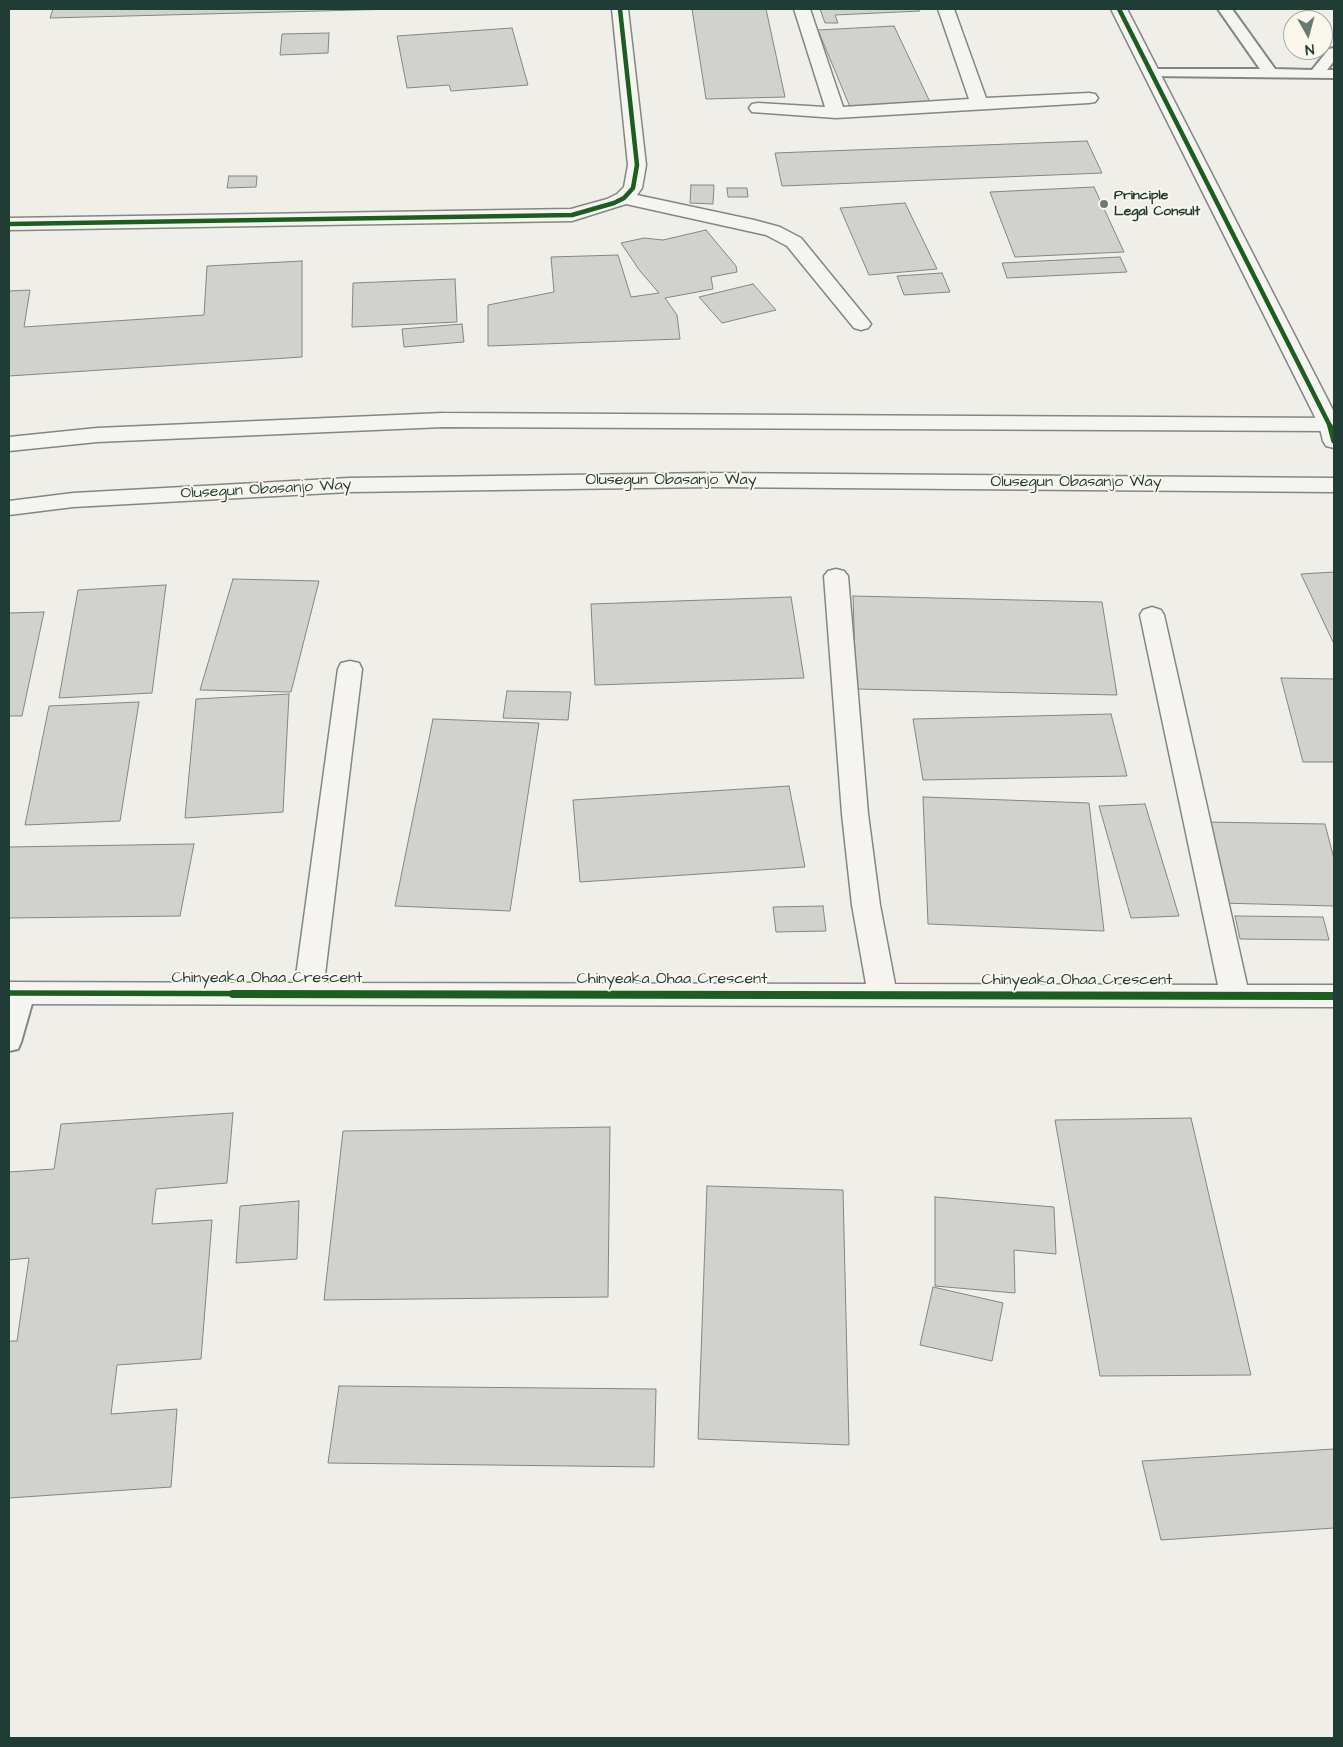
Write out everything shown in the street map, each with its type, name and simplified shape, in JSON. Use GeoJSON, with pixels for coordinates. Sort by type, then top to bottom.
{"type":"FeatureCollection","features":[{"type":"Feature","properties":{"kind":"street"},"geometry":{"type":"LineString","coordinates":[[9,224],[572,215],[624,198],[633,188],[637,165],[620,9]]}},
{"type":"Feature","properties":{"kind":"street"},"geometry":{"type":"LineString","coordinates":[[802,9],[836,113]]}},
{"type":"Feature","properties":{"kind":"street"},"geometry":{"type":"LineString","coordinates":[[946,9],[979,104]]}},
{"type":"Feature","properties":{"kind":"street"},"geometry":{"type":"LineString","coordinates":[[9,444],[97,435],[443,420],[1333,430],[1119,9]]}},
{"type":"Feature","properties":{"kind":"street"},"geometry":{"type":"LineString","coordinates":[[758,108],[836,113],[1089,98]]}},
{"type":"Feature","properties":{"kind":"street"},"geometry":{"type":"LineString","coordinates":[[624,198],[747,224],[773,231],[794,242],[861,324]]}},
{"type":"Feature","properties":{"kind":"street","name":"Olusegun Obasanjo Way"},"geometry":{"type":"LineString","coordinates":[[9,508],[73,500],[349,485],[712,480],[1334,486]]}},
{"type":"Feature","properties":{"kind":"street"},"geometry":{"type":"LineString","coordinates":[[836,576],[855,814],[866,905],[882,995]]}},
{"type":"Feature","properties":{"kind":"street"},"geometry":{"type":"LineString","coordinates":[[1152,615],[1235,995]]}},
{"type":"Feature","properties":{"kind":"street"},"geometry":{"type":"LineString","coordinates":[[308,993],[350,669]]}},
{"type":"Feature","properties":{"kind":"street","name":"Chinyeaka Ohaa Crescent"},"geometry":{"type":"LineString","coordinates":[[16,993],[1334,996]]}},
{"type":"Feature","properties":{"kind":"lane"},"geometry":{"type":"LineString","coordinates":[[1225,9],[1270,73]]}},
{"type":"Feature","properties":{"kind":"lane"},"geometry":{"type":"LineString","coordinates":[[1316,74],[1334,52]]}},
{"type":"Feature","properties":{"kind":"lane"},"geometry":{"type":"LineString","coordinates":[[1152,73],[1334,74]]}},
{"type":"Feature","properties":{"kind":"lane"},"geometry":{"type":"LineString","coordinates":[[9,1042],[16,993]]}},
{"type":"Feature","properties":{"kind":"building"},"geometry":{"type":"Polygon","coordinates":[[[53,9],[396,9],[50,18],[53,9]]]}},
{"type":"Feature","properties":{"kind":"building"},"geometry":{"type":"Polygon","coordinates":[[[692,9],[766,9],[785,97],[706,99],[692,9]]]}},
{"type":"Feature","properties":{"kind":"building"},"geometry":{"type":"Polygon","coordinates":[[[820,9],[919,9],[920,11],[835,15],[838,23],[825,23],[820,9]]]}},
{"type":"Feature","properties":{"kind":"building"},"geometry":{"type":"Polygon","coordinates":[[[894,26],[930,102],[850,107],[818,30],[894,26]]]}},
{"type":"Feature","properties":{"kind":"building"},"geometry":{"type":"Polygon","coordinates":[[[512,28],[528,85],[451,91],[449,85],[407,88],[397,36],[512,28]]]}},
{"type":"Feature","properties":{"kind":"building"},"geometry":{"type":"Polygon","coordinates":[[[329,33],[328,53],[280,55],[282,34],[329,33]]]}},
{"type":"Feature","properties":{"kind":"building"},"geometry":{"type":"Polygon","coordinates":[[[1087,141],[1102,173],[782,186],[775,153],[1087,141]]]}},
{"type":"Feature","properties":{"kind":"building"},"geometry":{"type":"Polygon","coordinates":[[[229,176],[257,176],[256,187],[227,188],[229,176]]]}},
{"type":"Feature","properties":{"kind":"building"},"geometry":{"type":"Polygon","coordinates":[[[691,185],[714,185],[713,204],[690,203],[691,185]]]}},
{"type":"Feature","properties":{"kind":"building"},"geometry":{"type":"Polygon","coordinates":[[[1094,187],[1124,252],[1015,257],[990,192],[1094,187]]]}},
{"type":"Feature","properties":{"kind":"building"},"geometry":{"type":"Polygon","coordinates":[[[727,188],[747,188],[748,197],[728,197],[727,188]]]}},
{"type":"Feature","properties":{"kind":"building"},"geometry":{"type":"Polygon","coordinates":[[[905,203],[937,269],[869,275],[840,208],[905,203]]]}},
{"type":"Feature","properties":{"kind":"building"},"geometry":{"type":"Polygon","coordinates":[[[706,230],[736,266],[737,272],[711,277],[713,289],[665,298],[677,315],[680,339],[488,346],[488,305],[554,292],[551,257],[618,255],[631,297],[659,293],[640,271],[621,243],[644,238],[663,240],[706,230]]]}},
{"type":"Feature","properties":{"kind":"building"},"geometry":{"type":"Polygon","coordinates":[[[1120,257],[1127,272],[1007,278],[1002,263],[1120,257]]]}},
{"type":"Feature","properties":{"kind":"building"},"geometry":{"type":"Polygon","coordinates":[[[302,261],[302,357],[9,376],[9,291],[30,290],[24,327],[204,315],[207,266],[302,261]]]}},
{"type":"Feature","properties":{"kind":"building"},"geometry":{"type":"Polygon","coordinates":[[[942,273],[950,292],[904,295],[897,276],[942,273]]]}},
{"type":"Feature","properties":{"kind":"building"},"geometry":{"type":"Polygon","coordinates":[[[455,279],[457,322],[352,327],[353,283],[455,279]]]}},
{"type":"Feature","properties":{"kind":"building"},"geometry":{"type":"Polygon","coordinates":[[[753,284],[776,310],[722,323],[699,297],[753,284]]]}},
{"type":"Feature","properties":{"kind":"building"},"geometry":{"type":"Polygon","coordinates":[[[462,324],[464,342],[404,347],[402,329],[462,324]]]}},
{"type":"Feature","properties":{"kind":"building"},"geometry":{"type":"Polygon","coordinates":[[[1334,572],[1334,644],[1301,574],[1334,572]]]}},
{"type":"Feature","properties":{"kind":"building"},"geometry":{"type":"Polygon","coordinates":[[[233,579],[319,581],[291,692],[200,690],[233,579]]]}},
{"type":"Feature","properties":{"kind":"building"},"geometry":{"type":"Polygon","coordinates":[[[166,585],[152,693],[59,698],[78,590],[166,585]]]}},
{"type":"Feature","properties":{"kind":"building"},"geometry":{"type":"Polygon","coordinates":[[[853,596],[1102,602],[1117,695],[856,689],[853,596]]]}},
{"type":"Feature","properties":{"kind":"building"},"geometry":{"type":"Polygon","coordinates":[[[791,597],[804,678],[595,685],[591,604],[791,597]]]}},
{"type":"Feature","properties":{"kind":"building"},"geometry":{"type":"Polygon","coordinates":[[[44,612],[22,716],[9,716],[9,613],[44,612]]]}},
{"type":"Feature","properties":{"kind":"building"},"geometry":{"type":"Polygon","coordinates":[[[1281,678],[1334,679],[1334,762],[1303,762],[1281,678]]]}},
{"type":"Feature","properties":{"kind":"building"},"geometry":{"type":"Polygon","coordinates":[[[507,691],[571,692],[568,720],[503,718],[507,691]]]}},
{"type":"Feature","properties":{"kind":"building"},"geometry":{"type":"Polygon","coordinates":[[[289,694],[283,812],[185,818],[196,699],[289,694]]]}},
{"type":"Feature","properties":{"kind":"building"},"geometry":{"type":"Polygon","coordinates":[[[139,702],[120,821],[25,825],[49,706],[139,702]]]}},
{"type":"Feature","properties":{"kind":"building"},"geometry":{"type":"Polygon","coordinates":[[[1111,714],[1127,776],[923,780],[913,719],[1111,714]]]}},
{"type":"Feature","properties":{"kind":"building"},"geometry":{"type":"Polygon","coordinates":[[[433,719],[539,723],[510,911],[395,906],[433,719]]]}},
{"type":"Feature","properties":{"kind":"building"},"geometry":{"type":"Polygon","coordinates":[[[789,786],[805,867],[580,882],[573,800],[789,786]]]}},
{"type":"Feature","properties":{"kind":"building"},"geometry":{"type":"Polygon","coordinates":[[[923,797],[1089,803],[1104,931],[928,924],[923,797]]]}},
{"type":"Feature","properties":{"kind":"building"},"geometry":{"type":"Polygon","coordinates":[[[1145,804],[1179,916],[1131,918],[1099,806],[1145,804]]]}},
{"type":"Feature","properties":{"kind":"building"},"geometry":{"type":"Polygon","coordinates":[[[1203,822],[1325,824],[1334,859],[1334,906],[1220,903],[1203,822]]]}},
{"type":"Feature","properties":{"kind":"building"},"geometry":{"type":"Polygon","coordinates":[[[194,844],[180,916],[9,918],[9,847],[194,844]]]}},
{"type":"Feature","properties":{"kind":"building"},"geometry":{"type":"Polygon","coordinates":[[[823,906],[826,931],[776,932],[773,907],[823,906]]]}},
{"type":"Feature","properties":{"kind":"building"},"geometry":{"type":"Polygon","coordinates":[[[1235,916],[1323,917],[1329,940],[1240,939],[1235,916]]]}},
{"type":"Feature","properties":{"kind":"building"},"geometry":{"type":"Polygon","coordinates":[[[233,1113],[227,1183],[156,1189],[152,1224],[212,1220],[201,1359],[117,1365],[111,1414],[177,1409],[171,1487],[9,1498],[9,1341],[17,1341],[29,1258],[9,1260],[9,1172],[54,1169],[61,1124],[233,1113]]]}},
{"type":"Feature","properties":{"kind":"building"},"geometry":{"type":"Polygon","coordinates":[[[1191,1118],[1251,1375],[1100,1376],[1055,1120],[1191,1118]]]}},
{"type":"Feature","properties":{"kind":"building"},"geometry":{"type":"Polygon","coordinates":[[[610,1127],[608,1297],[324,1300],[343,1131],[610,1127]]]}},
{"type":"Feature","properties":{"kind":"building"},"geometry":{"type":"Polygon","coordinates":[[[707,1186],[843,1190],[849,1445],[698,1439],[707,1186]]]}},
{"type":"Feature","properties":{"kind":"building"},"geometry":{"type":"Polygon","coordinates":[[[935,1197],[1054,1207],[1056,1254],[1014,1250],[1015,1293],[935,1286],[935,1197]]]}},
{"type":"Feature","properties":{"kind":"building"},"geometry":{"type":"Polygon","coordinates":[[[299,1201],[297,1259],[236,1263],[240,1206],[299,1201]]]}},
{"type":"Feature","properties":{"kind":"building"},"geometry":{"type":"Polygon","coordinates":[[[933,1287],[1003,1303],[992,1361],[920,1345],[933,1287]]]}},
{"type":"Feature","properties":{"kind":"building"},"geometry":{"type":"Polygon","coordinates":[[[339,1386],[656,1389],[654,1467],[328,1463],[339,1386]]]}},
{"type":"Feature","properties":{"kind":"building"},"geometry":{"type":"Polygon","coordinates":[[[1334,1449],[1334,1528],[1161,1540],[1142,1461],[1334,1449]]]}},
{"type":"Feature","properties":{"kind":"cycle path"},"geometry":{"type":"LineString","coordinates":[[9,224],[572,215],[614,203],[624,198],[633,188],[637,165],[620,9]]}},
{"type":"Feature","properties":{"kind":"cycle path"},"geometry":{"type":"LineString","coordinates":[[1119,9],[1330,425],[1334,441]]}},
{"type":"Feature","properties":{"kind":"cycle path"},"geometry":{"type":"LineString","coordinates":[[9,993],[1334,996]]}},
{"type":"Feature","properties":{"kind":"place","name":"Principle Legal Consult"},"geometry":{"type":"Point","coordinates":[1104,204]}}]}
